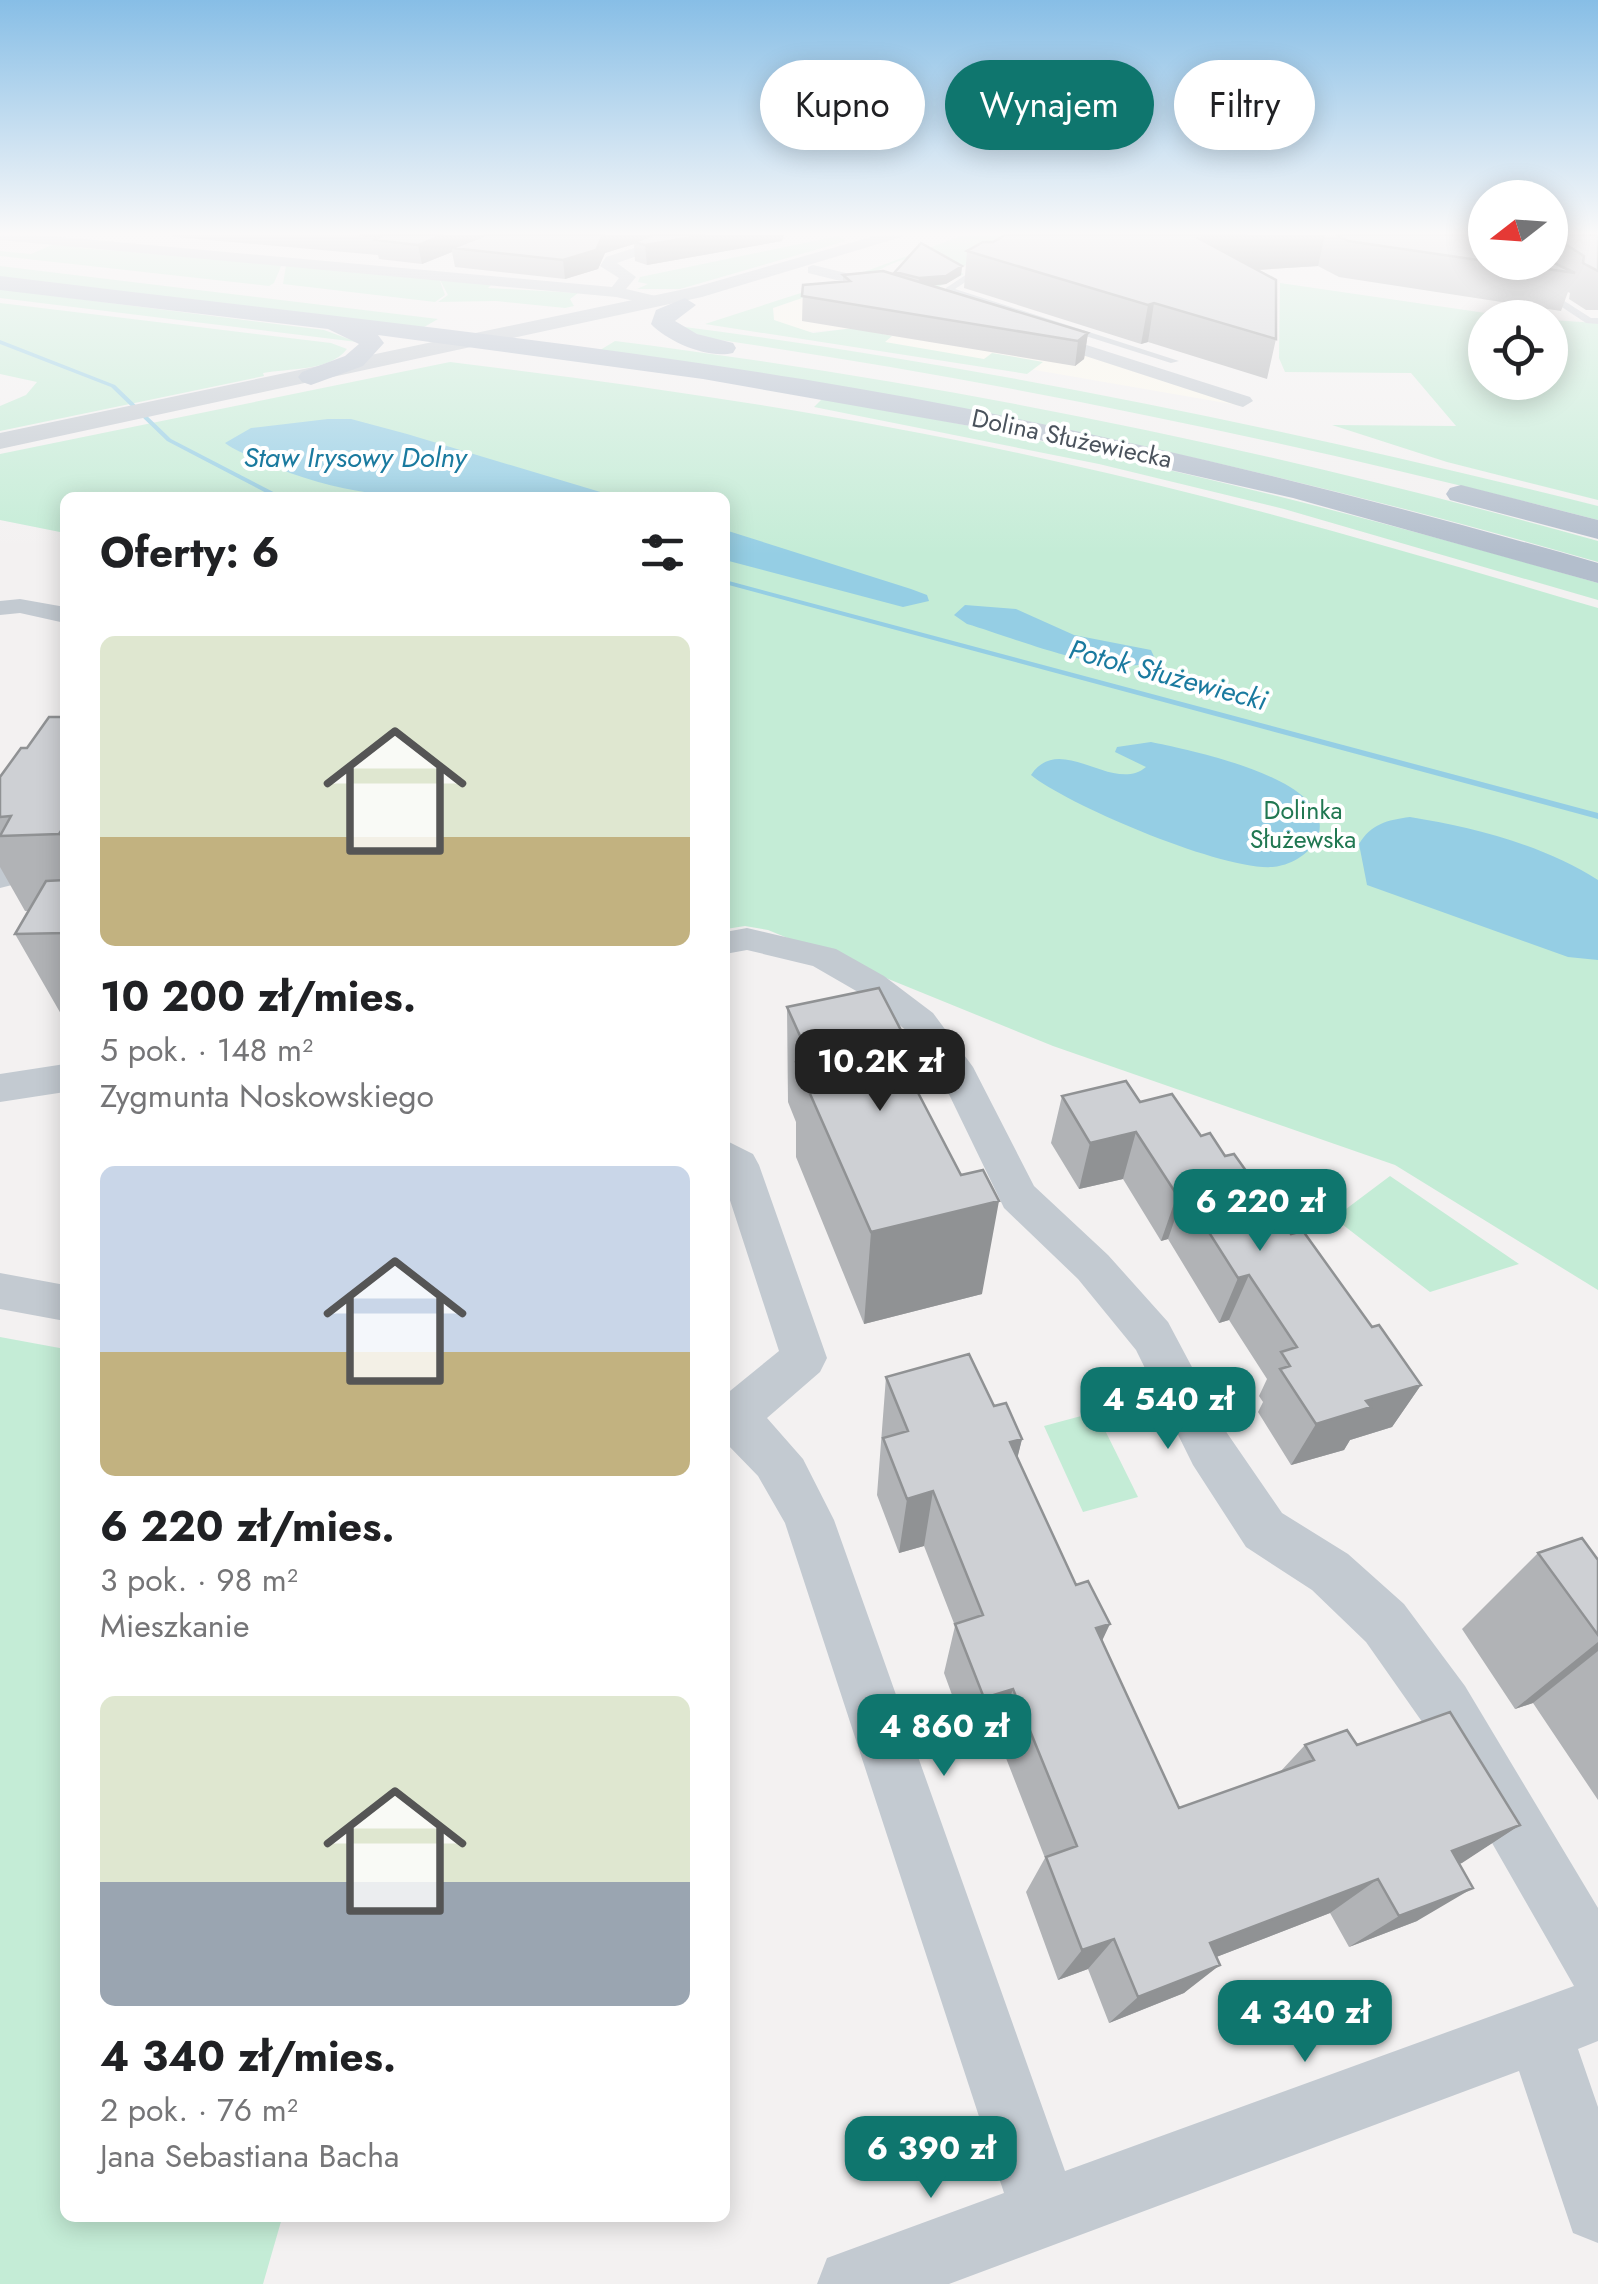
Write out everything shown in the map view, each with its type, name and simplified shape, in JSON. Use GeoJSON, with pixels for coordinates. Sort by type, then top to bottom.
{"type":"FeatureCollection","features":[{"type":"Feature","properties":{"kind":"main road"},"geometry":{"type":"LineString","coordinates":[[311,377],[358,359],[371,348],[371,342]]}},
{"type":"Feature","properties":{"kind":"main road","name":"Dolina Służewiecka"},"geometry":{"type":"LineString","coordinates":[[466,342],[718,373],[1058,434],[1358,505],[1598,572]]}},
{"type":"Feature","properties":{"kind":"main road"},"geometry":{"type":"LineString","coordinates":[[671,342],[756,352]]}},
{"type":"Feature","properties":{"kind":"main road"},"geometry":{"type":"LineString","coordinates":[[699,342],[724,348]]}},
{"type":"Feature","properties":{"kind":"main road"},"geometry":{"type":"LineString","coordinates":[[1427,485],[1598,530]]}},
{"type":"Feature","properties":{"kind":"street"},"geometry":{"type":"LineString","coordinates":[[311,377],[458,342]]}},
{"type":"Feature","properties":{"kind":"street"},"geometry":{"type":"LineString","coordinates":[[0,441],[503,342]]}},
{"type":"Feature","properties":{"kind":"street"},"geometry":{"type":"LineString","coordinates":[[1071,342],[1243,401]]}},
{"type":"Feature","properties":{"kind":"street"},"geometry":{"type":"LineString","coordinates":[[0,608],[20,606],[60,615]]}},
{"type":"Feature","properties":{"kind":"street"},"geometry":{"type":"LineString","coordinates":[[0,878],[60,752]]}},
{"type":"Feature","properties":{"kind":"street"},"geometry":{"type":"LineString","coordinates":[[730,941],[746,939],[824,957],[871,984],[920,1022],[960,1077],[1019,1197],[1093,1267],[1152,1336],[1210,1449],[1264,1530],[1330,1572],[1385,1622],[1445,1706],[1598,1967]]}},
{"type":"Feature","properties":{"kind":"street"},"geometry":{"type":"LineString","coordinates":[[0,1088],[60,1079]]}},
{"type":"Feature","properties":{"kind":"street"},"geometry":{"type":"LineString","coordinates":[[730,1159],[739,1165],[804,1358],[730,1416]]}},
{"type":"Feature","properties":{"kind":"street"},"geometry":{"type":"LineString","coordinates":[[0,1291],[60,1302]]}},
{"type":"Feature","properties":{"kind":"street"},"geometry":{"type":"LineString","coordinates":[[730,1420],[767,1450],[789,1479],[808,1520],[1045,2212]]}},
{"type":"Feature","properties":{"kind":"street"},"geometry":{"type":"LineString","coordinates":[[853,2284],[1569,2019],[1598,2208]]}},
{"type":"Feature","properties":{"kind":"lane"},"geometry":{"type":"LineString","coordinates":[[1104,342],[1174,361]]}},
{"type":"Feature","properties":{"kind":"shaded area"},"geometry":{"type":"Polygon","coordinates":[[[869,342],[1045,342],[1243,406],[869,342]]]}},
{"type":"Feature","properties":{"kind":"green space"},"geometry":{"type":"Polygon","coordinates":[[[0,342],[319,342],[347,349],[330,362],[308,368],[263,373],[264,376],[0,431],[0,406],[26,395],[37,382],[0,374],[0,342]]]}},
{"type":"Feature","properties":{"kind":"green space"},"geometry":{"type":"Polygon","coordinates":[[[619,342],[741,358],[1110,423],[1354,477],[1598,541],[1598,562],[1351,495],[1102,438],[851,390],[597,352],[619,342]]]}},
{"type":"Feature","properties":{"kind":"green space"},"geometry":{"type":"Polygon","coordinates":[[[731,342],[793,342],[1140,402],[1598,506],[1598,520],[1155,417],[731,342]]]}},
{"type":"Feature","properties":{"kind":"green space"},"geometry":{"type":"Polygon","coordinates":[[[818,342],[885,342],[984,359],[992,353],[1043,362],[1027,374],[818,342]]]}},
{"type":"Feature","properties":{"kind":"green space"},"geometry":{"type":"Polygon","coordinates":[[[1279,342],[1468,342],[1468,400],[1568,400],[1568,342],[1598,342],[1598,500],[1447,462],[1332,425],[1456,426],[1411,373],[1285,372],[1279,358],[1279,342]]]}},
{"type":"Feature","properties":{"kind":"green space","name":"Dolinka Służewska"},"geometry":{"type":"Polygon","coordinates":[[[450,362],[758,405],[987,446],[1265,513],[1598,608],[1598,1290],[1395,1165],[1053,1046],[768,930],[745,926],[730,928],[730,492],[60,492],[60,532],[0,520],[0,454],[450,362]]]}},
{"type":"Feature","properties":{"kind":"green space"},"geometry":{"type":"Polygon","coordinates":[[[823,398],[1019,436],[1406,529],[1598,583],[1598,600],[1284,509],[1099,464],[814,407],[823,398]]]}},
{"type":"Feature","properties":{"kind":"green space"},"geometry":{"type":"Polygon","coordinates":[[[1390,1176],[1519,1264],[1430,1292],[1334,1218],[1390,1176]]]}},
{"type":"Feature","properties":{"kind":"green space"},"geometry":{"type":"Polygon","coordinates":[[[0,1337],[60,1348],[60,2222],[281,2222],[263,2284],[0,2284],[0,1337]]]}},
{"type":"Feature","properties":{"kind":"green space"},"geometry":{"type":"Polygon","coordinates":[[[1096,1412],[1138,1497],[1083,1512],[1044,1426],[1096,1412]]]}},
{"type":"Feature","properties":{"kind":"water","name":"Staw Irysowy Dolny"},"geometry":{"type":"Polygon","coordinates":[[[351,419],[600,492],[351,490],[308,479],[225,443],[251,428],[351,419]]]}},
{"type":"Feature","properties":{"kind":"water"},"geometry":{"type":"Polygon","coordinates":[[[730,532],[927,595],[929,601],[903,607],[730,561],[730,532]]]}},
{"type":"Feature","properties":{"kind":"water"},"geometry":{"type":"Polygon","coordinates":[[[965,605],[1016,609],[1074,635],[1151,650],[1156,661],[1114,665],[1063,654],[967,624],[954,615],[965,605]]]}},
{"type":"Feature","properties":{"kind":"water"},"geometry":{"type":"Polygon","coordinates":[[[1151,742],[1224,760],[1282,782],[1304,797],[1317,814],[1319,833],[1313,845],[1298,859],[1279,866],[1227,861],[1114,820],[1031,775],[1043,763],[1057,759],[1133,774],[1146,767],[1115,752],[1117,747],[1151,742]]]}},
{"type":"Feature","properties":{"kind":"water"},"geometry":{"type":"Polygon","coordinates":[[[1410,817],[1507,839],[1555,857],[1598,880],[1598,960],[1568,957],[1367,885],[1359,844],[1380,824],[1410,817]]]}},
{"type":"Feature","properties":{"kind":"building"},"geometry":{"type":"Polygon","coordinates":[[[49,717],[60,717],[60,832],[0,836],[11,816],[0,817],[0,777],[21,748],[27,748],[49,717]]]}},
{"type":"Feature","properties":{"kind":"building"},"geometry":{"type":"Polygon","coordinates":[[[60,880],[60,933],[15,934],[46,881],[60,880]]]}},
{"type":"Feature","properties":{"kind":"building"},"geometry":{"type":"Polygon","coordinates":[[[879,988],[917,1061],[903,1064],[961,1175],[983,1170],[999,1201],[871,1232],[796,1062],[810,1058],[787,1007],[879,988]]]}},
{"type":"Feature","properties":{"kind":"building"},"geometry":{"type":"Polygon","coordinates":[[[1126,1081],[1140,1102],[1172,1094],[1201,1136],[1210,1133],[1225,1156],[1234,1154],[1291,1234],[1303,1231],[1372,1327],[1379,1325],[1421,1385],[1366,1401],[1371,1407],[1316,1424],[1280,1369],[1290,1366],[1281,1352],[1297,1347],[1249,1275],[1238,1278],[1184,1193],[1177,1195],[1136,1132],[1090,1143],[1062,1096],[1126,1081]]]}},
{"type":"Feature","properties":{"kind":"building"},"geometry":{"type":"Polygon","coordinates":[[[969,1354],[994,1406],[1006,1403],[1022,1439],[1010,1442],[1076,1585],[1088,1581],[1110,1624],[1096,1628],[1179,1808],[1314,1760],[1305,1745],[1347,1730],[1357,1745],[1450,1712],[1520,1825],[1452,1851],[1473,1888],[1399,1916],[1378,1879],[1210,1943],[1220,1965],[1138,1997],[1114,1939],[1082,1950],[1046,1857],[1077,1846],[1013,1689],[984,1698],[955,1624],[983,1615],[933,1491],[907,1499],[883,1438],[908,1431],[886,1377],[969,1354]]]}},
{"type":"Feature","properties":{"kind":"building"},"geometry":{"type":"Polygon","coordinates":[[[1582,1538],[1598,1560],[1598,1635],[1538,1553],[1582,1538]]]}},
{"type":"Feature","properties":{"kind":"waterway","name":"Potok Służewiecki"},"geometry":{"type":"LineString","coordinates":[[0,342],[113,386],[169,440],[270,492]]}},
{"type":"Feature","properties":{"kind":"waterway","name":"Potok Służewiecki"},"geometry":{"type":"LineString","coordinates":[[730,583],[1598,816]]}}]}
